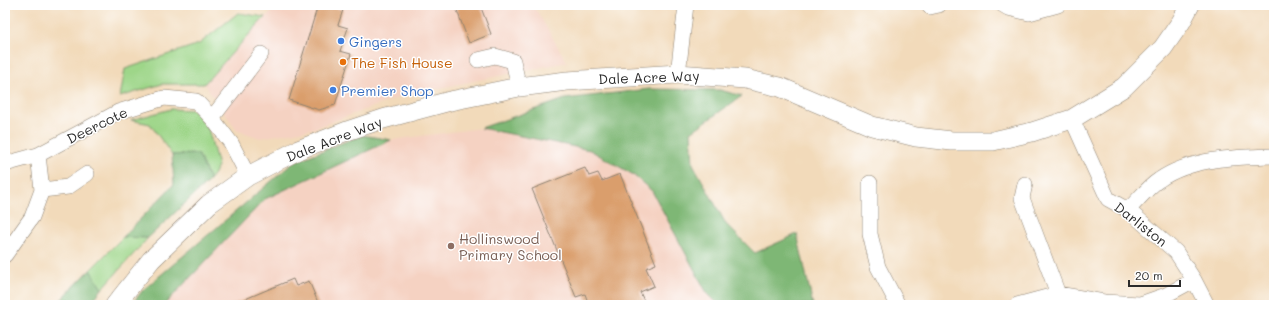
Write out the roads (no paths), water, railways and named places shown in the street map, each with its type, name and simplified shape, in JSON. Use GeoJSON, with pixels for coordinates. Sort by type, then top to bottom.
{"type":"FeatureCollection","features":[{"type":"Feature","properties":{"kind":"street"},"geometry":{"type":"LineString","coordinates":[[678,74],[686,5]]}},
{"type":"Feature","properties":{"kind":"street"},"geometry":{"type":"LineString","coordinates":[[1003,5],[1008,8],[1029,13],[1058,5]]}},
{"type":"Feature","properties":{"kind":"street","name":"Dale Acre Way"},"geometry":{"type":"LineString","coordinates":[[115,305],[151,260],[209,204],[248,176],[298,150],[348,131],[450,101],[519,87],[567,81],[678,74],[745,79],[780,86],[872,126],[916,137],[952,141],[994,140],[1032,132],[1072,119],[1124,87],[1163,48],[1181,22],[1190,5]]}},
{"type":"Feature","properties":{"kind":"street"},"geometry":{"type":"LineString","coordinates":[[212,118],[261,54]]}},
{"type":"Feature","properties":{"kind":"street"},"geometry":{"type":"LineString","coordinates":[[478,60],[495,56],[513,61],[519,87]]}},
{"type":"Feature","properties":{"kind":"street","name":"Deercote"},"geometry":{"type":"LineString","coordinates":[[5,164],[38,155],[118,112],[164,98],[196,101],[212,118],[230,143],[248,176]]}},
{"type":"Feature","properties":{"kind":"street","name":"Darliston"},"geometry":{"type":"LineString","coordinates":[[1072,119],[1108,199],[1128,210],[1176,252],[1194,280],[1207,305]]}},
{"type":"Feature","properties":{"kind":"street"},"geometry":{"type":"LineString","coordinates":[[5,255],[32,217],[42,190],[38,155]]}},
{"type":"Feature","properties":{"kind":"street"},"geometry":{"type":"LineString","coordinates":[[1128,210],[1157,181],[1177,170],[1203,163],[1240,158],[1274,156]]}},
{"type":"Feature","properties":{"kind":"street"},"geometry":{"type":"LineString","coordinates":[[42,190],[68,188],[87,174]]}},
{"type":"Feature","properties":{"kind":"street"},"geometry":{"type":"LineString","coordinates":[[870,183],[870,234],[878,267],[898,305]]}},
{"type":"Feature","properties":{"kind":"street"},"geometry":{"type":"LineString","coordinates":[[1025,184],[1022,198],[1058,294]]}},
{"type":"Feature","properties":{"kind":"street"},"geometry":{"type":"LineString","coordinates":[[1017,305],[1058,294],[1104,302],[1140,304],[1166,295],[1194,280]]}},
{"type":"Feature","properties":{"kind":"place","name":"Gingers"},"geometry":{"type":"Point","coordinates":[341,41]}},
{"type":"Feature","properties":{"kind":"place","name":"The Fish House"},"geometry":{"type":"Point","coordinates":[343,62]}},
{"type":"Feature","properties":{"kind":"place","name":"Premier Shop"},"geometry":{"type":"Point","coordinates":[333,90]}},
{"type":"Feature","properties":{"kind":"place","name":"Hollinswood Primary School"},"geometry":{"type":"Point","coordinates":[451,246]}}]}
